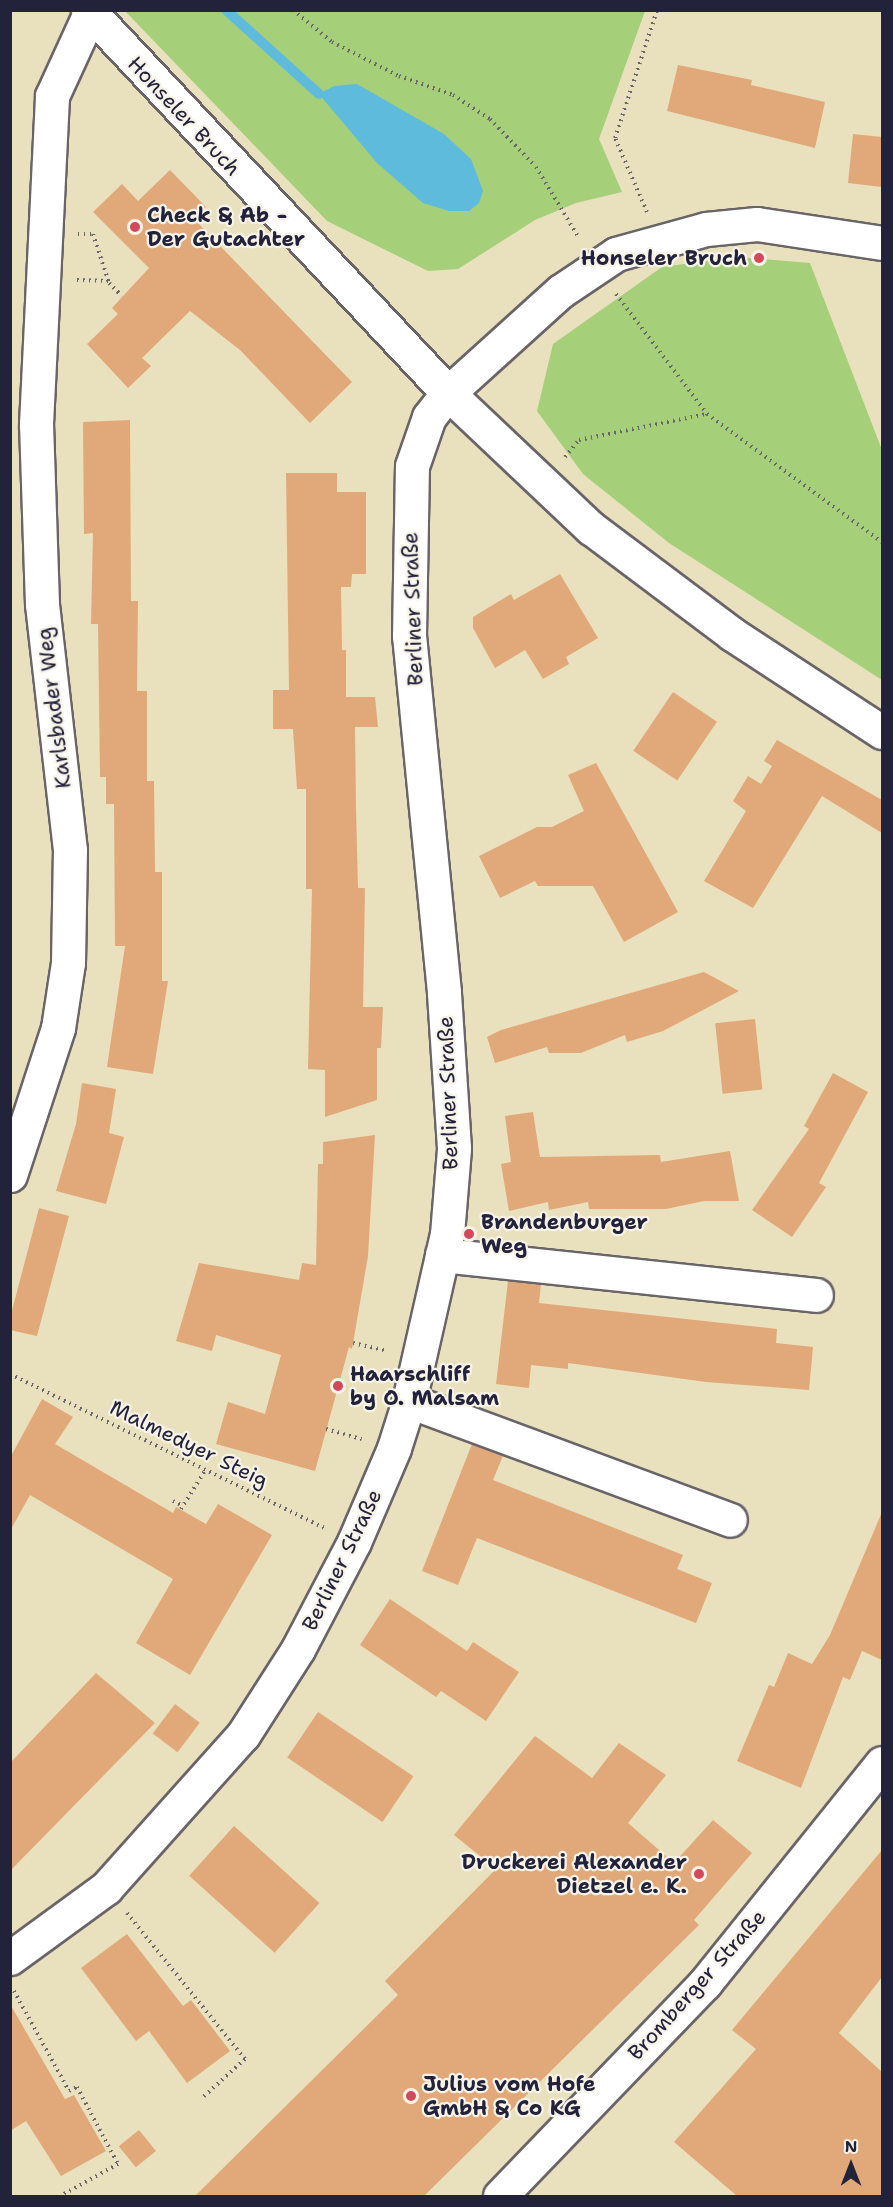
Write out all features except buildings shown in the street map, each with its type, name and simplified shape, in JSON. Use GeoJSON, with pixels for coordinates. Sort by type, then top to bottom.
{"type":"FeatureCollection","features":[{"type":"Feature","properties":{"kind":"street","name":"Karlsbader Weg"},"geometry":{"type":"LineString","coordinates":[[10,1174],[58,1028],[68,963],[70,850],[42,604],[36,512],[44,232],[52,96],[89,12]]}},
{"type":"Feature","properties":{"kind":"street","name":"Honseler Bruch"},"geometry":{"type":"LineString","coordinates":[[89,12],[448,393],[591,528],[732,634],[882,732]]}},
{"type":"Feature","properties":{"kind":"street","name":"Berliner Straße"},"geometry":{"type":"LineString","coordinates":[[10,1958],[106,1888],[243,1735],[298,1649],[354,1542],[409,1401],[442,1255],[454,1149],[444,992],[410,636],[408,577],[412,466],[429,417],[448,393],[561,291],[616,254],[706,229],[757,224],[882,243]]}},
{"type":"Feature","properties":{"kind":"street"},"geometry":{"type":"LineString","coordinates":[[442,1255],[816,1295]]}},
{"type":"Feature","properties":{"kind":"street"},"geometry":{"type":"LineString","coordinates":[[409,1401],[730,1520]]}},
{"type":"Feature","properties":{"kind":"street","name":"Bromberger Straße"},"geometry":{"type":"LineString","coordinates":[[500,2196],[705,1983],[882,1764]]}},
{"type":"Feature","properties":{"kind":"path"},"geometry":{"type":"LineString","coordinates":[[657,10],[615,138],[660,240]]}},
{"type":"Feature","properties":{"kind":"path"},"geometry":{"type":"LineString","coordinates":[[44,232],[93,234],[109,280],[122,296]]}},
{"type":"Feature","properties":{"kind":"path"},"geometry":{"type":"LineString","coordinates":[[88,280],[109,280]]}},
{"type":"Feature","properties":{"kind":"path"},"geometry":{"type":"LineString","coordinates":[[544,482],[579,440],[707,414]]}},
{"type":"Feature","properties":{"kind":"path"},"geometry":{"type":"LineString","coordinates":[[353,1343],[388,1351]]}},
{"type":"Feature","properties":{"kind":"path","name":"Malmedyer Steig"},"geometry":{"type":"LineString","coordinates":[[10,1374],[354,1542]]}},
{"type":"Feature","properties":{"kind":"path"},"geometry":{"type":"LineString","coordinates":[[326,1429],[362,1439]]}},
{"type":"Feature","properties":{"kind":"path"},"geometry":{"type":"LineString","coordinates":[[173,1501],[182,1508],[206,1469]]}},
{"type":"Feature","properties":{"kind":"path"},"geometry":{"type":"LineString","coordinates":[[106,1888],[245,2059],[202,2098]]}},
{"type":"Feature","properties":{"kind":"path"},"geometry":{"type":"LineString","coordinates":[[10,1985],[69,2091],[77,2087],[118,2164],[60,2196]]}},
{"type":"Feature","properties":{"kind":"green space"},"geometry":{"type":"Polygon","coordinates":[[[125,11],[645,11],[599,139],[622,192],[576,203],[535,220],[458,269],[428,271],[327,221],[125,11]]]}},
{"type":"Feature","properties":{"kind":"green space"},"geometry":{"type":"Polygon","coordinates":[[[736,257],[810,263],[882,450],[882,680],[669,543],[583,474],[537,411],[553,344],[662,267],[736,257]]]}},
{"type":"Feature","properties":{"kind":"water"},"geometry":{"type":"Polygon","coordinates":[[[357,84],[444,134],[471,159],[483,191],[479,203],[469,211],[449,211],[423,203],[377,163],[319,94],[334,86],[357,84]]]}},
{"type":"Feature","properties":{"kind":"waterway"},"geometry":{"type":"LineString","coordinates":[[226,10],[319,94]]}},
{"type":"Feature","properties":{"kind":"place","name":"Check & Ab - Der Gutachter"},"geometry":{"type":"Point","coordinates":[135,227]}},
{"type":"Feature","properties":{"kind":"place","name":"Honseler Bruch"},"geometry":{"type":"Point","coordinates":[759,258]}},
{"type":"Feature","properties":{"kind":"place","name":"Brandenburger Weg"},"geometry":{"type":"Point","coordinates":[469,1234]}},
{"type":"Feature","properties":{"kind":"place","name":"Haarschliff by O. Malsam"},"geometry":{"type":"Point","coordinates":[338,1386]}},
{"type":"Feature","properties":{"kind":"place","name":"Druckerei Alexander Dietzel e. K."},"geometry":{"type":"Point","coordinates":[699,1874]}},
{"type":"Feature","properties":{"kind":"place","name":"Julius vom Hofe GmbH & Co KG"},"geometry":{"type":"Point","coordinates":[411,2096]}}]}
